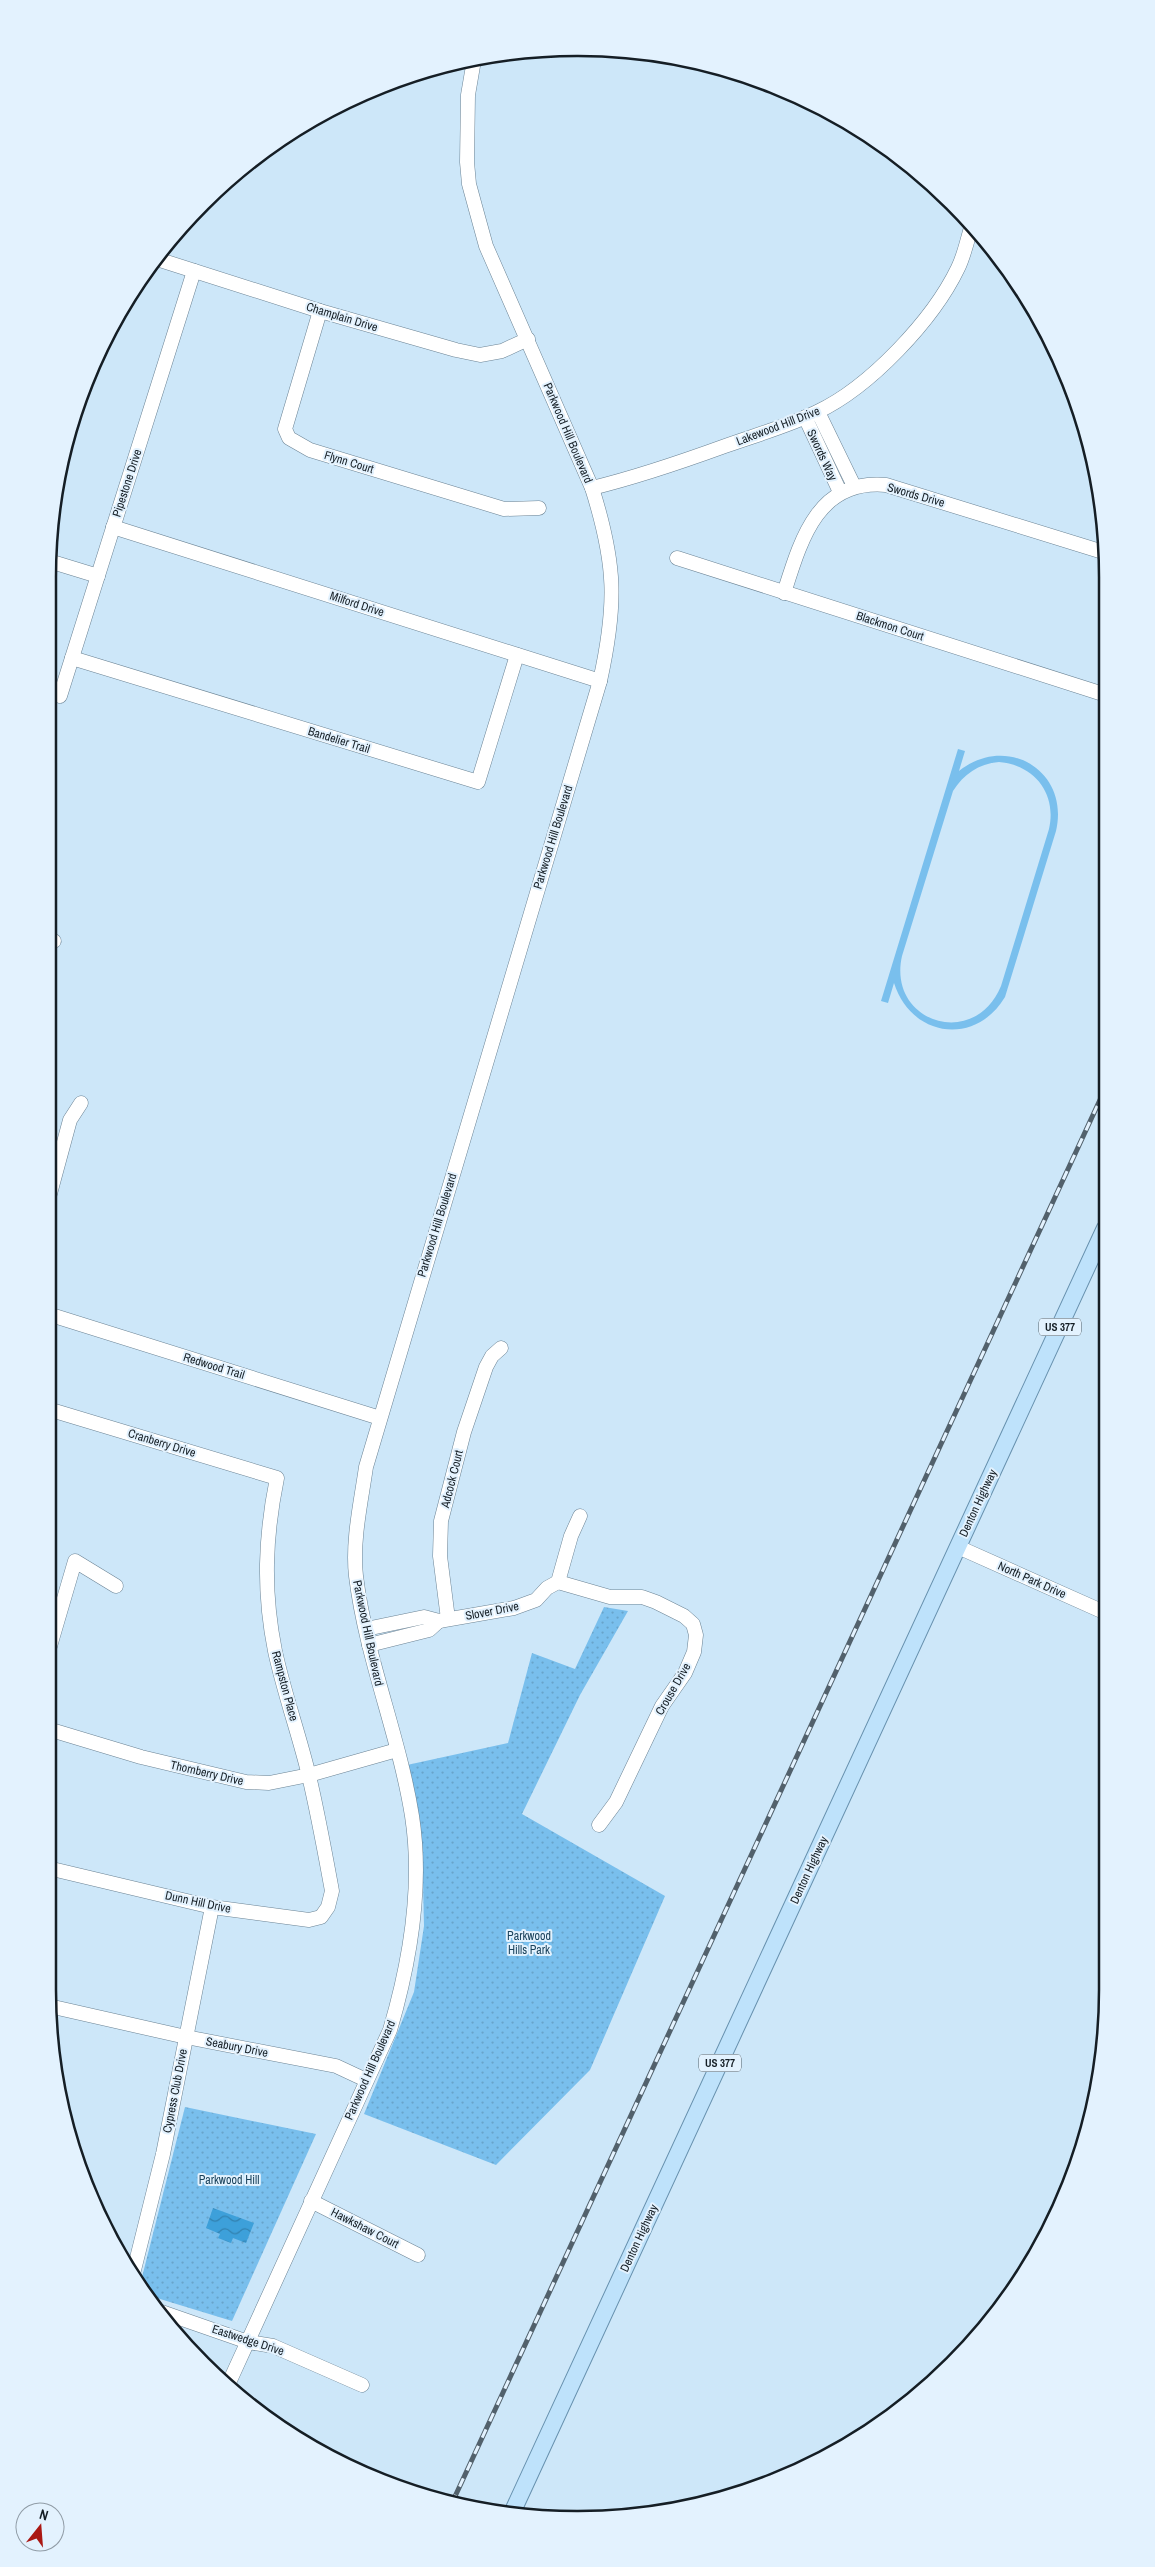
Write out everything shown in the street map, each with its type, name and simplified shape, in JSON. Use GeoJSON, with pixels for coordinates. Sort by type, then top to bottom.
{"type":"FeatureCollection","features":[{"type":"Feature","properties":{"kind":"main road","name":"Denton Highway"},"geometry":{"type":"LineString","coordinates":[[515,2507],[1099,1241]]}},
{"type":"Feature","properties":{"kind":"street","name":"Parkwood Hill Boulevard"},"geometry":{"type":"LineString","coordinates":[[231,2378],[390,2030],[400,1995],[413,1917],[415,1858],[412,1817],[397,1750],[369,1645],[356,1574],[358,1527],[366,1467],[600,681],[613,607],[612,572],[604,528],[592,488],[528,338],[486,246],[469,184],[468,95],[473,67]]}},
{"type":"Feature","properties":{"kind":"street","name":"Lakewood Hill Drive"},"geometry":{"type":"LineString","coordinates":[[592,488],[646,474],[811,414],[842,398],[885,362],[916,332],[959,267],[970,235]]}},
{"type":"Feature","properties":{"kind":"street","name":"Champlain Drive"},"geometry":{"type":"LineString","coordinates":[[163,261],[320,311],[440,346],[480,355],[502,351],[528,338]]}},
{"type":"Feature","properties":{"kind":"street","name":"Pipestone Drive"},"geometry":{"type":"LineString","coordinates":[[60,696],[194,271]]}},
{"type":"Feature","properties":{"kind":"street","name":"Flynn Court"},"geometry":{"type":"LineString","coordinates":[[320,311],[285,429],[289,438],[310,450],[504,509],[539,508]]}},
{"type":"Feature","properties":{"kind":"street","name":"Swords Way"},"geometry":{"type":"LineString","coordinates":[[811,414],[854,486]]}},
{"type":"Feature","properties":{"kind":"street","name":"Swords Way"},"geometry":{"type":"LineString","coordinates":[[811,414],[840,492]]}},
{"type":"Feature","properties":{"kind":"street","name":"Swords Drive"},"geometry":{"type":"LineString","coordinates":[[784,592],[798,548],[817,515],[840,492],[854,486],[868,484],[886,485],[1098,551]]}},
{"type":"Feature","properties":{"kind":"street","name":"Milford Drive"},"geometry":{"type":"LineString","coordinates":[[113,527],[600,681]]}},
{"type":"Feature","properties":{"kind":"street","name":"Blackmon Court"},"geometry":{"type":"LineString","coordinates":[[677,558],[1099,692]]}},
{"type":"Feature","properties":{"kind":"street"},"geometry":{"type":"LineString","coordinates":[[56,563],[98,576]]}},
{"type":"Feature","properties":{"kind":"street","name":"Bandelier Trail"},"geometry":{"type":"LineString","coordinates":[[72,658],[478,782],[517,655]]}},
{"type":"Feature","properties":{"kind":"street"},"geometry":{"type":"LineString","coordinates":[[56,1172],[70,1120],[81,1103]]}},
{"type":"Feature","properties":{"kind":"street","name":"Redwood Trail"},"geometry":{"type":"LineString","coordinates":[[56,1317],[380,1418]]}},
{"type":"Feature","properties":{"kind":"street","name":"Adcock Court"},"geometry":{"type":"LineString","coordinates":[[444,1620],[440,1556],[441,1521],[464,1432],[483,1376],[492,1356],[501,1348]]}},
{"type":"Feature","properties":{"kind":"street","name":"Cranberry Drive"},"geometry":{"type":"LineString","coordinates":[[56,1411],[277,1478]]}},
{"type":"Feature","properties":{"kind":"street","name":"Rampston Place"},"geometry":{"type":"LineString","coordinates":[[277,1478],[268,1522],[265,1563],[268,1603],[275,1651],[309,1775],[332,1891]]}},
{"type":"Feature","properties":{"kind":"street"},"geometry":{"type":"LineString","coordinates":[[558,1582],[571,1536],[580,1516]]}},
{"type":"Feature","properties":{"kind":"street","name":"North Park Drive"},"geometry":{"type":"LineString","coordinates":[[958,1548],[1099,1610]]}},
{"type":"Feature","properties":{"kind":"street"},"geometry":{"type":"LineString","coordinates":[[56,1626],[76,1561],[116,1586]]}},
{"type":"Feature","properties":{"kind":"street","name":"Slover Drive"},"geometry":{"type":"LineString","coordinates":[[366,1629],[424,1617],[444,1620],[514,1608],[536,1600],[547,1588],[558,1582]]}},
{"type":"Feature","properties":{"kind":"street","name":"Crouse Drive"},"geometry":{"type":"LineString","coordinates":[[558,1582],[610,1597],[642,1597],[656,1602],[684,1616],[693,1624],[696,1635],[694,1652],[685,1673],[662,1706],[616,1802],[599,1825]]}},
{"type":"Feature","properties":{"kind":"street","name":"Slover Drive"},"geometry":{"type":"LineString","coordinates":[[369,1645],[429,1630],[444,1620]]}},
{"type":"Feature","properties":{"kind":"street","name":"Thornberry Drive"},"geometry":{"type":"LineString","coordinates":[[56,1732],[141,1757],[246,1782],[269,1783],[309,1775],[397,1750]]}},
{"type":"Feature","properties":{"kind":"street","name":"Dunn Hill Drive"},"geometry":{"type":"LineString","coordinates":[[56,1870],[212,1907],[309,1920],[321,1917],[328,1907],[332,1891]]}},
{"type":"Feature","properties":{"kind":"street","name":"Cypress Club Drive"},"geometry":{"type":"LineString","coordinates":[[135,2264],[163,2154],[212,1907]]}},
{"type":"Feature","properties":{"kind":"street","name":"Seabury Drive"},"geometry":{"type":"LineString","coordinates":[[57,2008],[186,2038],[336,2066],[366,2080]]}},
{"type":"Feature","properties":{"kind":"street","name":"Hawkshaw Court"},"geometry":{"type":"LineString","coordinates":[[311,2201],[418,2256]]}},
{"type":"Feature","properties":{"kind":"street","name":"Eastwedge Drive"},"geometry":{"type":"LineString","coordinates":[[170,2314],[248,2342],[273,2346],[362,2385]]}},
{"type":"Feature","properties":{"kind":"green space"},"geometry":{"type":"Polygon","coordinates":[[[958,749],[965,751],[959,771],[978,760],[996,756],[1014,757],[1031,764],[1044,776],[1054,791],[1058,810],[1056,831],[1005,997],[992,1013],[977,1024],[961,1029],[945,1029],[929,1024],[914,1015],[902,1001],[894,983],[888,1003],[881,1001],[958,749]],[[999,762],[984,765],[967,775],[953,791],[902,956],[901,979],[907,998],[920,1012],[936,1020],[954,1022],[972,1018],[989,1006],[1001,986],[1049,829],[1050,804],[1046,793],[1033,775],[1012,764],[999,762]]]}},
{"type":"Feature","properties":{"kind":"green space","name":"Parkwood Hills Park"},"geometry":{"type":"Polygon","coordinates":[[[604,1607],[628,1611],[580,1695],[522,1814],[665,1896],[590,2070],[496,2165],[364,2114],[414,1992],[424,1926],[422,1841],[407,1765],[508,1743],[532,1653],[575,1669],[604,1607]]]}},
{"type":"Feature","properties":{"kind":"green space","name":"Parkwood Hill"},"geometry":{"type":"Polygon","coordinates":[[[185,2107],[316,2134],[232,2321],[158,2298],[142,2276],[185,2107]]]}},
{"type":"Feature","properties":{"kind":"water"},"geometry":{"type":"Polygon","coordinates":[[[213,2208],[254,2223],[246,2243],[233,2238],[231,2243],[218,2238],[220,2234],[206,2228],[213,2208]]]}},
{"type":"Feature","properties":{"kind":"railway"},"geometry":{"type":"LineString","coordinates":[[455,2496],[1099,1102]]}}]}
